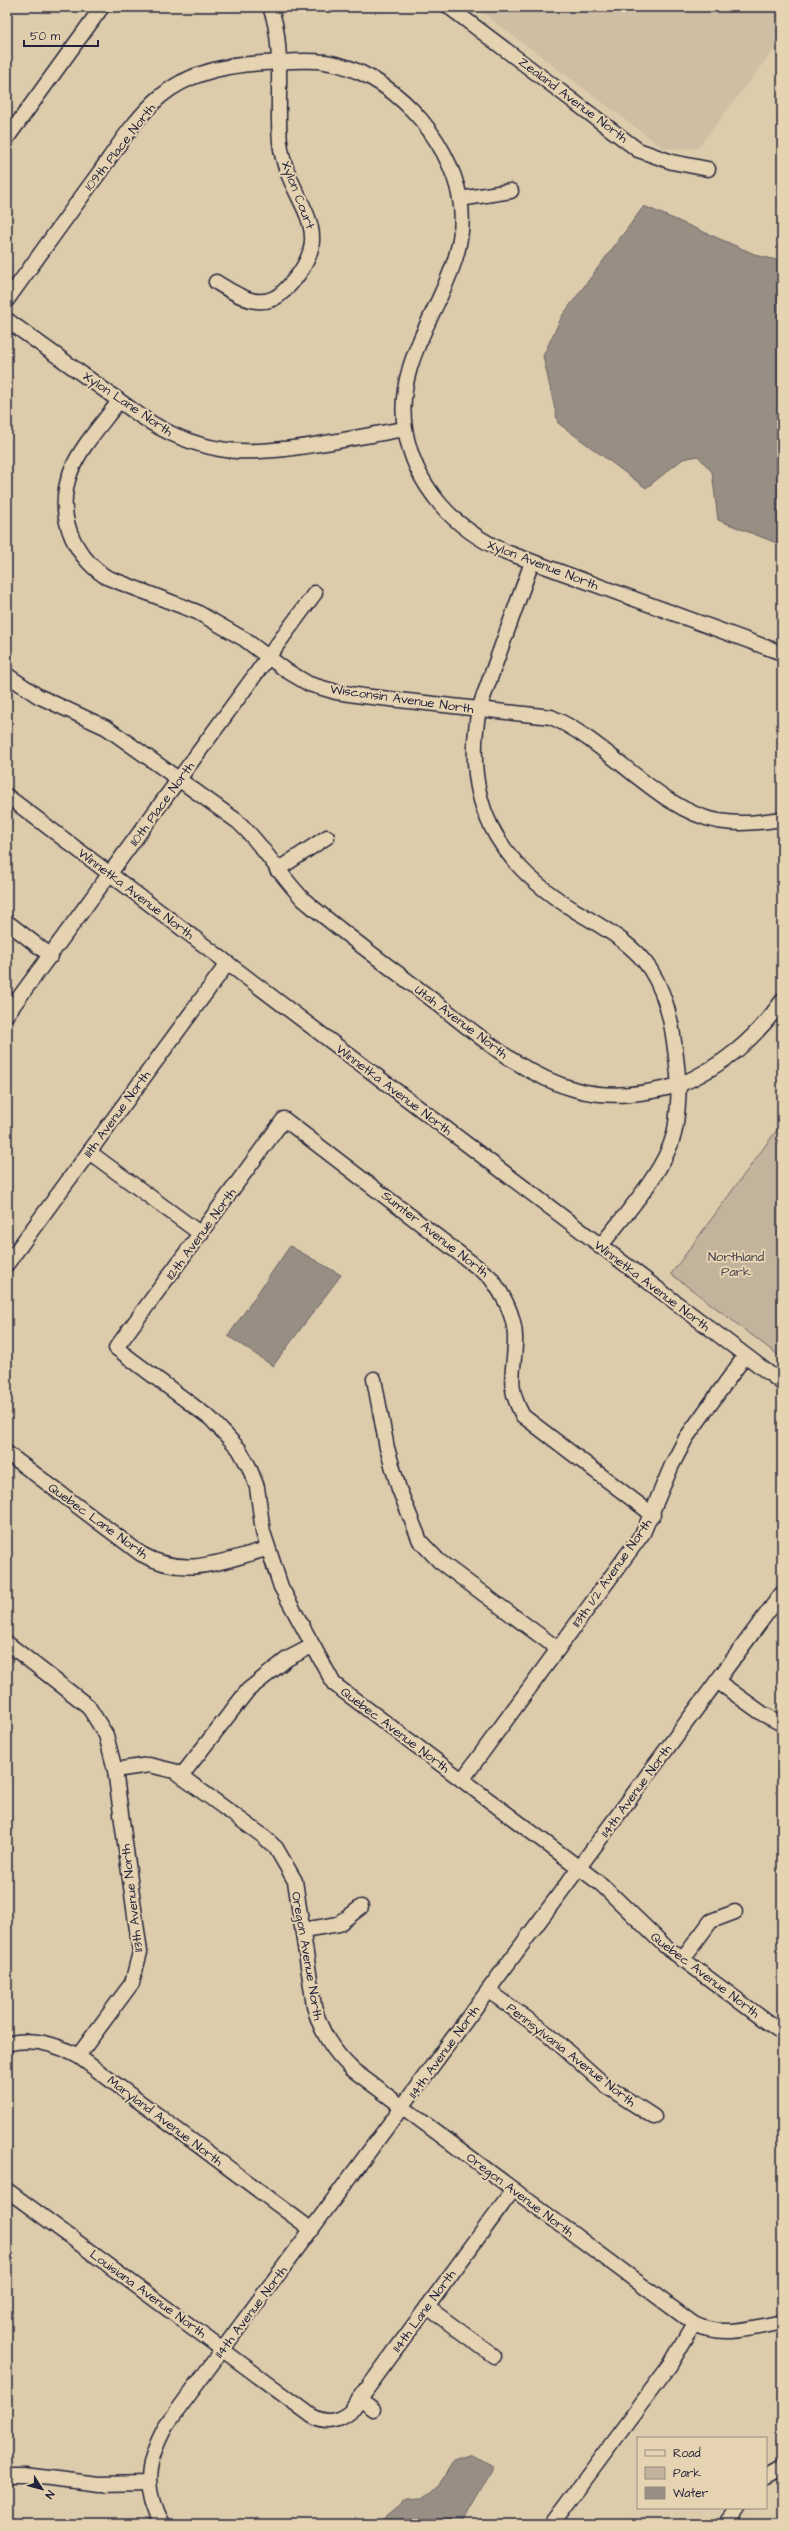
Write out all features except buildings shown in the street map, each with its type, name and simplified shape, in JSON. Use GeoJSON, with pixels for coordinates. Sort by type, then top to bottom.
{"type":"FeatureCollection","features":[{"type":"Feature","properties":{"kind":"street"},"geometry":{"type":"LineString","coordinates":[[7,138],[102,7]]}},
{"type":"Feature","properties":{"kind":"street"},"geometry":{"type":"LineString","coordinates":[[270,7],[275,24],[278,62]]}},
{"type":"Feature","properties":{"kind":"street","name":"Zealand Avenue North"},"geometry":{"type":"LineString","coordinates":[[449,7],[638,150],[672,162],[708,169]]}},
{"type":"Feature","properties":{"kind":"street","name":"Xylon Avenue North"},"geometry":{"type":"LineString","coordinates":[[278,62],[300,61],[334,64],[362,74],[390,92],[418,115],[435,137],[451,166],[460,199],[459,240],[454,264],[411,360],[406,384],[405,429],[420,474],[426,486],[442,507],[461,526],[482,541],[532,562],[782,653]]}},
{"type":"Feature","properties":{"kind":"street","name":"Xylon Court"},"geometry":{"type":"LineString","coordinates":[[216,282],[240,298],[254,302],[270,300],[289,286],[303,268],[311,252],[313,229],[291,179],[280,144],[278,62]]}},
{"type":"Feature","properties":{"kind":"street","name":"109th Place North"},"geometry":{"type":"LineString","coordinates":[[7,300],[132,127],[145,110],[162,94],[180,82],[223,67],[278,62]]}},
{"type":"Feature","properties":{"kind":"street"},"geometry":{"type":"LineString","coordinates":[[460,199],[511,191]]}},
{"type":"Feature","properties":{"kind":"street","name":"Xylon Lane North"},"geometry":{"type":"LineString","coordinates":[[7,320],[119,401],[164,431],[192,443],[221,450],[251,452],[281,449],[405,429]]}},
{"type":"Feature","properties":{"kind":"street","name":"Wisconsin Avenue North"},"geometry":{"type":"LineString","coordinates":[[119,401],[72,470],[66,487],[64,506],[66,523],[72,540],[81,555],[94,569],[106,577],[197,612],[244,639],[269,658],[309,684],[336,692],[544,716],[572,726],[680,808],[699,816],[737,823],[782,819]]}},
{"type":"Feature","properties":{"kind":"street"},"geometry":{"type":"LineString","coordinates":[[532,562],[479,709],[475,729],[476,778],[490,826],[503,848],[537,886],[633,950],[649,968],[661,988],[670,1017],[679,1085],[678,1111],[673,1136],[663,1159],[600,1246]]}},
{"type":"Feature","properties":{"kind":"street","name":"110th Place North"},"geometry":{"type":"LineString","coordinates":[[7,1014],[180,780],[315,593]]}},
{"type":"Feature","properties":{"kind":"street","name":"Utah Avenue North"},"geometry":{"type":"LineString","coordinates":[[7,674],[38,696],[106,728],[237,821],[253,835],[290,887],[321,915],[509,1058],[534,1074],[578,1090],[616,1095],[659,1091],[679,1085]]}},
{"type":"Feature","properties":{"kind":"street","name":"Winnetka Avenue North"},"geometry":{"type":"LineString","coordinates":[[7,796],[782,1383]]}},
{"type":"Feature","properties":{"kind":"street"},"geometry":{"type":"LineString","coordinates":[[277,870],[327,836]]}},
{"type":"Feature","properties":{"kind":"street"},"geometry":{"type":"LineString","coordinates":[[7,922],[51,956]]}},
{"type":"Feature","properties":{"kind":"street","name":"111th Avenue North"},"geometry":{"type":"LineString","coordinates":[[7,1264],[227,964]]}},
{"type":"Feature","properties":{"kind":"street"},"geometry":{"type":"LineString","coordinates":[[679,1085],[703,1075],[727,1060],[759,1031],[782,1001]]}},
{"type":"Feature","properties":{"kind":"street","name":"112th Avenue North"},"geometry":{"type":"LineString","coordinates":[[116,1348],[284,1119]]}},
{"type":"Feature","properties":{"kind":"street","name":"Sumter Avenue North"},"geometry":{"type":"LineString","coordinates":[[284,1119],[490,1277],[502,1292],[514,1324],[515,1347],[511,1387],[514,1401],[523,1416],[653,1515]]}},
{"type":"Feature","properties":{"kind":"street"},"geometry":{"type":"LineString","coordinates":[[89,1152],[201,1234]]}},
{"type":"Feature","properties":{"kind":"street","name":"Quebec Avenue North"},"geometry":{"type":"LineString","coordinates":[[116,1348],[211,1419],[239,1448],[250,1466],[257,1487],[268,1549],[281,1587],[328,1676],[342,1692],[579,1868],[617,1898],[648,1931],[682,1960],[782,2033]]}},
{"type":"Feature","properties":{"kind":"street","name":"113th 1/2 Avenue North"},"geometry":{"type":"LineString","coordinates":[[462,1780],[635,1546],[653,1515],[672,1465],[686,1438],[745,1356]]}},
{"type":"Feature","properties":{"kind":"street"},"geometry":{"type":"LineString","coordinates":[[374,1379],[387,1448],[399,1489],[420,1541],[439,1561],[558,1649]]}},
{"type":"Feature","properties":{"kind":"street","name":"Quebec Lane North"},"geometry":{"type":"LineString","coordinates":[[7,1453],[141,1554],[155,1562],[185,1568],[268,1549]]}},
{"type":"Feature","properties":{"kind":"street","name":"114th Avenue North"},"geometry":{"type":"LineString","coordinates":[[162,2524],[151,2498],[149,2483],[151,2457],[166,2426],[782,1593]]}},
{"type":"Feature","properties":{"kind":"street"},"geometry":{"type":"LineString","coordinates":[[7,1643],[88,1706],[106,1735],[115,1770]]}},
{"type":"Feature","properties":{"kind":"street"},"geometry":{"type":"LineString","coordinates":[[182,1775],[248,1690],[288,1659],[312,1646]]}},
{"type":"Feature","properties":{"kind":"street"},"geometry":{"type":"LineString","coordinates":[[717,1681],[763,1714],[782,1724]]}},
{"type":"Feature","properties":{"kind":"street","name":"Oregon Avenue North"},"geometry":{"type":"LineString","coordinates":[[115,1770],[149,1765],[162,1767],[182,1775],[263,1836],[276,1848],[295,1881],[318,2025],[327,2042],[353,2070],[694,2324],[724,2332],[741,2331],[782,2322]]}},
{"type":"Feature","properties":{"kind":"street","name":"113th Avenue North"},"geometry":{"type":"LineString","coordinates":[[78,2056],[132,1983],[140,1952],[115,1770]]}},
{"type":"Feature","properties":{"kind":"street"},"geometry":{"type":"LineString","coordinates":[[303,1930],[339,1924],[361,1908]]}},
{"type":"Feature","properties":{"kind":"street"},"geometry":{"type":"LineString","coordinates":[[682,1960],[711,1921],[735,1912]]}},
{"type":"Feature","properties":{"kind":"street","name":"Pennsylvania Avenue North"},"geometry":{"type":"LineString","coordinates":[[489,1991],[548,2034],[606,2086],[654,2117]]}},
{"type":"Feature","properties":{"kind":"street","name":"Maryland Avenue North"},"geometry":{"type":"LineString","coordinates":[[7,2042],[42,2042],[58,2046],[78,2056],[312,2230]]}},
{"type":"Feature","properties":{"kind":"street","name":"Louisiana Avenue North"},"geometry":{"type":"LineString","coordinates":[[7,2190],[312,2416],[328,2422]]}},
{"type":"Feature","properties":{"kind":"street","name":"114th Lane North"},"geometry":{"type":"LineString","coordinates":[[328,2422],[344,2417],[359,2399],[513,2190]]}},
{"type":"Feature","properties":{"kind":"street"},"geometry":{"type":"LineString","coordinates":[[427,2307],[494,2356]]}},
{"type":"Feature","properties":{"kind":"street"},"geometry":{"type":"LineString","coordinates":[[552,2524],[670,2365],[694,2324]]}},
{"type":"Feature","properties":{"kind":"street"},"geometry":{"type":"LineString","coordinates":[[359,2399],[373,2409]]}},
{"type":"Feature","properties":{"kind":"street"},"geometry":{"type":"LineString","coordinates":[[767,2476],[782,2468]]}},
{"type":"Feature","properties":{"kind":"street"},"geometry":{"type":"LineString","coordinates":[[7,2475],[25,2475],[99,2484],[149,2483]]}},
{"type":"Feature","properties":{"kind":"street"},"geometry":{"type":"LineString","coordinates":[[726,2524],[737,2509]]}},
{"type":"Feature","properties":{"kind":"shaded area"},"geometry":{"type":"Polygon","coordinates":[[[475,7],[782,7],[782,39],[698,148],[663,148],[475,7]]]}},
{"type":"Feature","properties":{"kind":"green space","name":"Northland Park"},"geometry":{"type":"Polygon","coordinates":[[[782,1123],[782,1358],[671,1274],[782,1123]]]}},
{"type":"Feature","properties":{"kind":"water"},"geometry":{"type":"Polygon","coordinates":[[[644,206],[759,256],[782,261],[782,545],[718,520],[712,472],[698,456],[683,459],[646,488],[558,423],[543,356],[562,316],[644,206]]]}},
{"type":"Feature","properties":{"kind":"water"},"geometry":{"type":"Polygon","coordinates":[[[290,1246],[341,1275],[273,1366],[228,1336],[290,1246]]]}},
{"type":"Feature","properties":{"kind":"water"},"geometry":{"type":"Polygon","coordinates":[[[472,2454],[494,2468],[462,2524],[390,2524],[383,2519],[406,2500],[423,2497],[429,2494],[445,2476],[453,2460],[472,2454]]]}}]}
